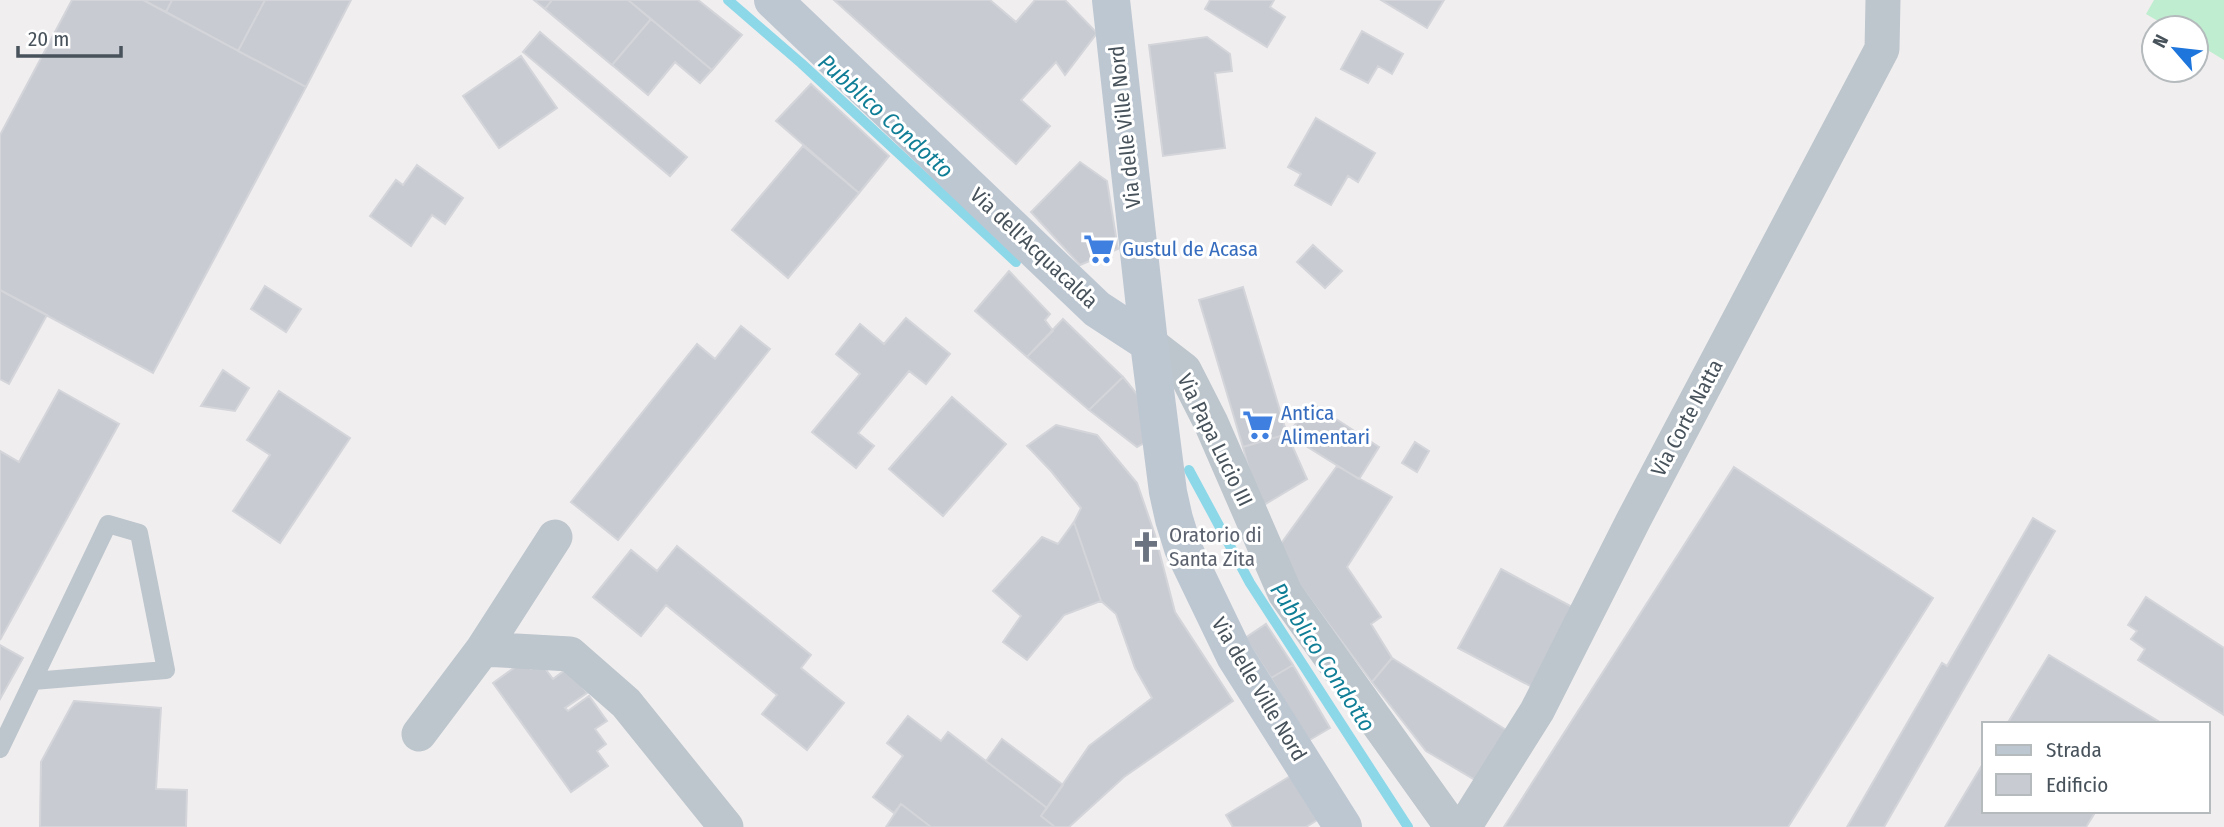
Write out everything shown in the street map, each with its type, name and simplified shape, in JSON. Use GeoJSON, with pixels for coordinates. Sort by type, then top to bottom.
{"type":"FeatureCollection","features":[{"type":"Feature","properties":{"kind":"street","name":"Via dell'Acquacalda"},"geometry":{"type":"LineString","coordinates":[[773,0],[1097,309],[1149,343]]}},
{"type":"Feature","properties":{"kind":"street","name":"Via delle Ville Nord"},"geometry":{"type":"LineString","coordinates":[[1111,0],[1168,492],[1183,548],[1235,656],[1343,827]]}},
{"type":"Feature","properties":{"kind":"street","name":"Via Corte Natta"},"geometry":{"type":"LineString","coordinates":[[1464,827],[1537,711],[1634,519],[1882,48],[1883,0]]}},
{"type":"Feature","properties":{"kind":"street","name":"Via Papa Lucio III"},"geometry":{"type":"LineString","coordinates":[[1149,343],[1184,370],[1211,423],[1285,593],[1452,827]]}},
{"type":"Feature","properties":{"kind":"street"},"geometry":{"type":"LineString","coordinates":[[419,734],[483,649],[555,537]]}},
{"type":"Feature","properties":{"kind":"street"},"geometry":{"type":"LineString","coordinates":[[483,649],[570,653],[626,703],[726,827]]}},
{"type":"Feature","properties":{"kind":"lane"},"geometry":{"type":"LineString","coordinates":[[0,749],[108,524],[139,533],[166,670],[33,681]]}},
{"type":"Feature","properties":{"kind":"green space"},"geometry":{"type":"Polygon","coordinates":[[[2154,0],[2224,0],[2224,60],[2210,52],[2210,14],[2146,14],[2154,0]]]}},
{"type":"Feature","properties":{"kind":"building"},"geometry":{"type":"Polygon","coordinates":[[[72,0],[143,0],[306,87],[153,373],[0,290],[0,135],[72,0]]]}},
{"type":"Feature","properties":{"kind":"building"},"geometry":{"type":"Polygon","coordinates":[[[143,0],[172,0],[166,12],[143,0]]]}},
{"type":"Feature","properties":{"kind":"building"},"geometry":{"type":"Polygon","coordinates":[[[172,0],[265,0],[238,51],[166,12],[172,0]]]}},
{"type":"Feature","properties":{"kind":"building"},"geometry":{"type":"Polygon","coordinates":[[[265,0],[351,0],[306,87],[238,51],[265,0]]]}},
{"type":"Feature","properties":{"kind":"building"},"geometry":{"type":"Polygon","coordinates":[[[534,0],[552,0],[545,9],[534,0]]]}},
{"type":"Feature","properties":{"kind":"building"},"geometry":{"type":"Polygon","coordinates":[[[552,0],[628,0],[651,19],[612,65],[545,9],[552,0]]]}},
{"type":"Feature","properties":{"kind":"building"},"geometry":{"type":"Polygon","coordinates":[[[628,0],[698,0],[742,35],[712,70],[628,0]]]}},
{"type":"Feature","properties":{"kind":"building"},"geometry":{"type":"Polygon","coordinates":[[[834,0],[990,0],[1016,22],[1035,0],[1065,0],[1097,33],[1065,75],[1056,62],[1021,100],[1050,126],[1016,164],[834,0]]]}},
{"type":"Feature","properties":{"kind":"building"},"geometry":{"type":"Polygon","coordinates":[[[1210,0],[1274,0],[1270,7],[1285,17],[1267,47],[1205,9],[1210,0]]]}},
{"type":"Feature","properties":{"kind":"building"},"geometry":{"type":"Polygon","coordinates":[[[1381,0],[1444,0],[1427,28],[1381,0]]]}},
{"type":"Feature","properties":{"kind":"building"},"geometry":{"type":"Polygon","coordinates":[[[651,19],[712,70],[700,83],[675,62],[648,95],[612,65],[651,19]]]}},
{"type":"Feature","properties":{"kind":"building"},"geometry":{"type":"Polygon","coordinates":[[[1362,31],[1403,54],[1392,74],[1378,66],[1368,83],[1341,69],[1362,31]]]}},
{"type":"Feature","properties":{"kind":"building"},"geometry":{"type":"Polygon","coordinates":[[[540,32],[687,157],[670,176],[523,52],[540,32]]]}},
{"type":"Feature","properties":{"kind":"building"},"geometry":{"type":"Polygon","coordinates":[[[1207,37],[1230,54],[1232,71],[1215,73],[1225,148],[1163,156],[1149,45],[1207,37]]]}},
{"type":"Feature","properties":{"kind":"building"},"geometry":{"type":"Polygon","coordinates":[[[521,56],[557,108],[499,148],[463,96],[521,56]]]}},
{"type":"Feature","properties":{"kind":"building"},"geometry":{"type":"Polygon","coordinates":[[[811,84],[889,156],[859,193],[776,121],[811,84]]]}},
{"type":"Feature","properties":{"kind":"building"},"geometry":{"type":"Polygon","coordinates":[[[1316,118],[1375,153],[1358,182],[1348,176],[1331,205],[1295,185],[1301,174],[1288,167],[1316,118]]]}},
{"type":"Feature","properties":{"kind":"building"},"geometry":{"type":"Polygon","coordinates":[[[803,146],[859,193],[788,278],[732,230],[803,146]]]}},
{"type":"Feature","properties":{"kind":"building"},"geometry":{"type":"Polygon","coordinates":[[[1080,162],[1107,181],[1118,249],[1080,265],[1031,212],[1080,162]]]}},
{"type":"Feature","properties":{"kind":"building"},"geometry":{"type":"Polygon","coordinates":[[[417,165],[463,198],[445,224],[432,215],[411,246],[370,216],[396,180],[403,185],[417,165]]]}},
{"type":"Feature","properties":{"kind":"building"},"geometry":{"type":"Polygon","coordinates":[[[1313,245],[1342,271],[1325,288],[1297,262],[1313,245]]]}},
{"type":"Feature","properties":{"kind":"building"},"geometry":{"type":"Polygon","coordinates":[[[1009,271],[1050,314],[1045,320],[1053,331],[1027,357],[975,311],[1009,271]]]}},
{"type":"Feature","properties":{"kind":"building"},"geometry":{"type":"Polygon","coordinates":[[[265,286],[301,309],[286,332],[251,309],[265,286]]]}},
{"type":"Feature","properties":{"kind":"building"},"geometry":{"type":"Polygon","coordinates":[[[1243,287],[1287,434],[1243,447],[1199,300],[1243,287]]]}},
{"type":"Feature","properties":{"kind":"building"},"geometry":{"type":"Polygon","coordinates":[[[0,290],[47,315],[9,384],[0,379],[0,290]]]}},
{"type":"Feature","properties":{"kind":"building"},"geometry":{"type":"Polygon","coordinates":[[[906,318],[950,354],[926,384],[909,371],[858,433],[874,446],[856,468],[812,432],[860,374],[836,354],[860,324],[884,344],[906,318]]]}},
{"type":"Feature","properties":{"kind":"building"},"geometry":{"type":"Polygon","coordinates":[[[1063,319],[1123,377],[1089,410],[1027,357],[1063,319]]]}},
{"type":"Feature","properties":{"kind":"building"},"geometry":{"type":"Polygon","coordinates":[[[741,326],[770,349],[618,540],[571,502],[697,344],[715,359],[741,326]]]}},
{"type":"Feature","properties":{"kind":"building"},"geometry":{"type":"Polygon","coordinates":[[[223,370],[249,388],[235,411],[201,406],[223,370]]]}},
{"type":"Feature","properties":{"kind":"building"},"geometry":{"type":"Polygon","coordinates":[[[1123,377],[1145,404],[1146,442],[1137,447],[1089,410],[1123,377]]]}},
{"type":"Feature","properties":{"kind":"building"},"geometry":{"type":"Polygon","coordinates":[[[59,390],[119,424],[0,640],[0,451],[19,462],[59,390]]]}},
{"type":"Feature","properties":{"kind":"building"},"geometry":{"type":"Polygon","coordinates":[[[279,391],[350,438],[280,543],[233,511],[270,455],[247,440],[279,391]]]}},
{"type":"Feature","properties":{"kind":"building"},"geometry":{"type":"Polygon","coordinates":[[[952,397],[1006,444],[943,516],[889,469],[952,397]]]}},
{"type":"Feature","properties":{"kind":"building"},"geometry":{"type":"Polygon","coordinates":[[[1313,404],[1379,447],[1359,479],[1287,434],[1313,404]]]}},
{"type":"Feature","properties":{"kind":"building"},"geometry":{"type":"Polygon","coordinates":[[[1056,425],[1097,435],[1137,483],[1155,535],[1175,612],[1233,701],[1124,777],[1069,827],[1055,827],[1041,816],[1089,746],[1152,698],[1135,668],[1116,614],[1101,601],[1074,522],[1081,508],[1027,446],[1056,425]]]}},
{"type":"Feature","properties":{"kind":"building"},"geometry":{"type":"Polygon","coordinates":[[[1287,434],[1307,479],[1259,508],[1243,447],[1287,434]]]}},
{"type":"Feature","properties":{"kind":"building"},"geometry":{"type":"Polygon","coordinates":[[[1415,442],[1429,451],[1417,472],[1402,463],[1415,442]]]}},
{"type":"Feature","properties":{"kind":"building"},"geometry":{"type":"Polygon","coordinates":[[[1337,466],[1392,497],[1347,567],[1381,617],[1371,624],[1392,658],[1372,682],[1275,552],[1337,466]]]}},
{"type":"Feature","properties":{"kind":"building"},"geometry":{"type":"Polygon","coordinates":[[[1734,467],[1933,598],[1788,827],[1504,827],[1734,467]]]}},
{"type":"Feature","properties":{"kind":"building"},"geometry":{"type":"Polygon","coordinates":[[[2033,518],[2055,531],[1884,827],[1847,827],[1942,663],[1947,666],[2033,518]]]}},
{"type":"Feature","properties":{"kind":"building"},"geometry":{"type":"Polygon","coordinates":[[[1074,522],[1101,601],[1064,615],[1027,660],[1003,642],[1021,616],[993,591],[1042,537],[1058,544],[1074,522]]]}},
{"type":"Feature","properties":{"kind":"building"},"geometry":{"type":"Polygon","coordinates":[[[677,546],[811,655],[801,668],[844,703],[807,750],[762,714],[777,695],[666,605],[641,636],[593,597],[631,550],[657,571],[677,546]]]}},
{"type":"Feature","properties":{"kind":"building"},"geometry":{"type":"Polygon","coordinates":[[[1501,569],[1576,609],[1534,688],[1458,648],[1501,569]]]}},
{"type":"Feature","properties":{"kind":"building"},"geometry":{"type":"Polygon","coordinates":[[[2146,597],[2224,648],[2224,715],[2138,660],[2145,649],[2131,639],[2137,631],[2128,625],[2146,597]]]}},
{"type":"Feature","properties":{"kind":"building"},"geometry":{"type":"Polygon","coordinates":[[[1266,624],[1293,665],[1271,678],[1245,638],[1266,624]]]}},
{"type":"Feature","properties":{"kind":"building"},"geometry":{"type":"Polygon","coordinates":[[[0,645],[23,658],[0,699],[0,645]]]}},
{"type":"Feature","properties":{"kind":"building"},"geometry":{"type":"Polygon","coordinates":[[[2049,655],[2160,722],[2008,722],[2049,655]]]}},
{"type":"Feature","properties":{"kind":"building"},"geometry":{"type":"Polygon","coordinates":[[[1392,658],[1511,733],[1482,784],[1426,751],[1372,682],[1392,658]]]}},
{"type":"Feature","properties":{"kind":"building"},"geometry":{"type":"Polygon","coordinates":[[[525,660],[531,669],[541,663],[553,679],[569,667],[587,693],[565,708],[568,711],[589,696],[607,721],[595,729],[606,744],[597,751],[608,766],[571,792],[493,683],[525,660]]]}},
{"type":"Feature","properties":{"kind":"building"},"geometry":{"type":"Polygon","coordinates":[[[1293,665],[1330,728],[1308,741],[1271,678],[1293,665]]]}},
{"type":"Feature","properties":{"kind":"building"},"geometry":{"type":"Polygon","coordinates":[[[74,701],[161,708],[156,789],[187,790],[186,827],[40,827],[41,762],[74,701]]]}},
{"type":"Feature","properties":{"kind":"building"},"geometry":{"type":"Polygon","coordinates":[[[908,716],[941,741],[948,732],[1047,808],[1041,816],[1055,827],[931,827],[901,804],[894,813],[873,797],[903,756],[887,743],[908,716]]]}},
{"type":"Feature","properties":{"kind":"building"},"geometry":{"type":"Polygon","coordinates":[[[1002,739],[1063,785],[1047,808],[986,761],[1002,739]]]}},
{"type":"Feature","properties":{"kind":"building"},"geometry":{"type":"Polygon","coordinates":[[[1982,765],[1982,813],[2095,813],[2086,827],[1945,827],[1982,765]]]}},
{"type":"Feature","properties":{"kind":"building"},"geometry":{"type":"Polygon","coordinates":[[[1292,775],[1319,819],[1306,827],[1233,827],[1226,815],[1292,775]]]}},
{"type":"Feature","properties":{"kind":"building"},"geometry":{"type":"Polygon","coordinates":[[[901,804],[931,827],[886,827],[901,804]]]}},
{"type":"Feature","properties":{"kind":"waterway","name":"Pubblico Condotto"},"geometry":{"type":"LineString","coordinates":[[728,0],[801,63],[1016,262]]}},
{"type":"Feature","properties":{"kind":"waterway","name":"Pubblico Condotto"},"geometry":{"type":"LineString","coordinates":[[1189,470],[1250,583],[1408,827]]}},
{"type":"Feature","properties":{"kind":"place","name":"Gustul de Acasa"},"geometry":{"type":"Point","coordinates":[1099,249]}},
{"type":"Feature","properties":{"kind":"place","name":"Antica Alimentari"},"geometry":{"type":"Point","coordinates":[1258,425]}},
{"type":"Feature","properties":{"kind":"place","name":"Oratorio di Santa Zita"},"geometry":{"type":"Point","coordinates":[1146,547]}}]}
